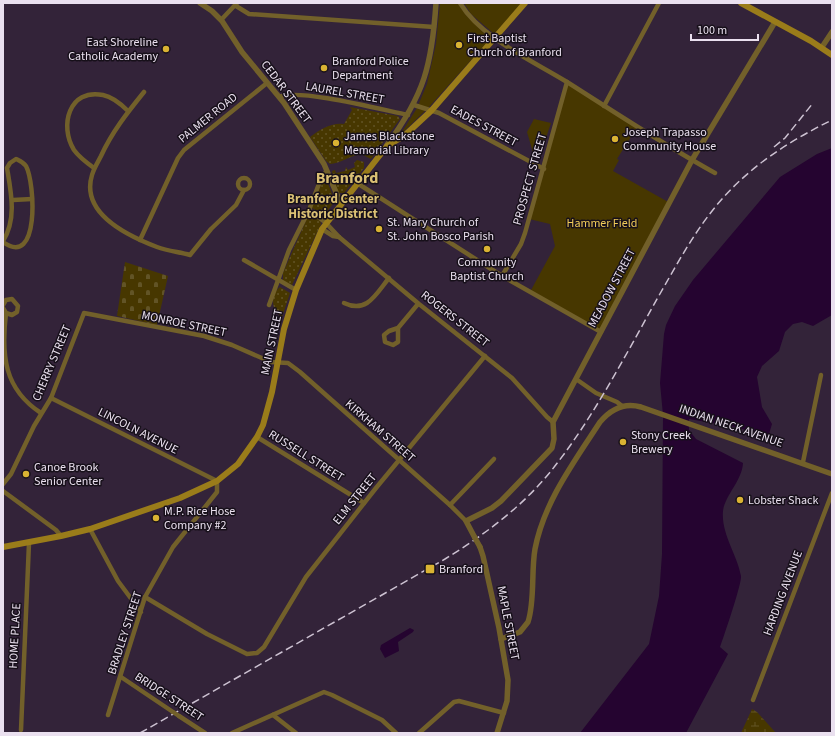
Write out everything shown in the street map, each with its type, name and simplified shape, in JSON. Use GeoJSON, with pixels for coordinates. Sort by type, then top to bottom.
{"type":"FeatureCollection","features":[{"type":"Feature","properties":{"kind":"main road"},"geometry":{"type":"LineString","coordinates":[[387,146],[404,136],[430,111],[525,3]]}},
{"type":"Feature","properties":{"kind":"main road"},"geometry":{"type":"LineString","coordinates":[[741,3],[831,54]]}},
{"type":"Feature","properties":{"kind":"main road","name":"MAIN STREET"},"geometry":{"type":"LineString","coordinates":[[3,547],[29,543],[90,529],[180,498],[217,481],[238,464],[258,438],[267,411],[278,362],[279,349],[296,290],[322,229],[340,204],[387,146]]}},
{"type":"Feature","properties":{"kind":"street","name":"CEDAR STREET"},"geometry":{"type":"LineString","coordinates":[[200,3],[212,11],[221,20],[242,52],[279,97],[326,171],[340,204]]}},
{"type":"Feature","properties":{"kind":"street","name":"MAIN STREET"},"geometry":{"type":"LineString","coordinates":[[387,146],[414,104],[429,64],[436,3]]}},
{"type":"Feature","properties":{"kind":"street"},"geometry":{"type":"LineString","coordinates":[[460,3],[470,17],[495,38],[715,173]]}},
{"type":"Feature","properties":{"kind":"street"},"geometry":{"type":"LineString","coordinates":[[604,106],[659,3]]}},
{"type":"Feature","properties":{"kind":"street"},"geometry":{"type":"LineString","coordinates":[[221,20],[236,4],[249,14],[434,27]]}},
{"type":"Feature","properties":{"kind":"street","name":"MEADOW STREET"},"geometry":{"type":"LineString","coordinates":[[553,422],[692,160],[775,22]]}},
{"type":"Feature","properties":{"kind":"street"},"geometry":{"type":"LineString","coordinates":[[822,48],[832,32]]}},
{"type":"Feature","properties":{"kind":"street","name":"PROSPECT STREET"},"geometry":{"type":"LineString","coordinates":[[502,276],[521,244],[544,169],[567,82]]}},
{"type":"Feature","properties":{"kind":"street","name":"PALMER ROAD"},"geometry":{"type":"LineString","coordinates":[[140,240],[178,158],[184,150],[267,83]]}},
{"type":"Feature","properties":{"kind":"street"},"geometry":{"type":"LineString","coordinates":[[144,92],[128,111],[110,137],[91,176],[90,190],[95,206],[110,222],[140,240],[170,251],[190,255],[211,229],[236,205],[244,190]]}},
{"type":"Feature","properties":{"kind":"street","name":"LAUREL STREET"},"geometry":{"type":"LineString","coordinates":[[279,97],[291,94],[328,99],[408,115]]}},
{"type":"Feature","properties":{"kind":"street"},"geometry":{"type":"LineString","coordinates":[[94,168],[73,148],[67,129],[66,118],[69,110],[77,102],[93,95],[102,95],[112,98],[128,111]]}},
{"type":"Feature","properties":{"kind":"street","name":"EADES STREET"},"geometry":{"type":"LineString","coordinates":[[414,104],[439,113],[544,169]]}},
{"type":"Feature","properties":{"kind":"street"},"geometry":{"type":"LineString","coordinates":[[16,159],[21,161],[26,166],[30,179],[32,199],[30,235],[24,244],[16,247],[9,246],[3,242],[8,233],[12,200],[7,168],[10,163],[16,159]]}},
{"type":"Feature","properties":{"kind":"street"},"geometry":{"type":"LineString","coordinates":[[269,305],[289,250],[309,210],[322,176],[326,171]]}},
{"type":"Feature","properties":{"kind":"street"},"geometry":{"type":"LineString","coordinates":[[357,183],[502,276],[601,332]]}},
{"type":"Feature","properties":{"kind":"street"},"geometry":{"type":"LineString","coordinates":[[12,200],[32,199]]}},
{"type":"Feature","properties":{"kind":"street","name":"ROGERS STREET"},"geometry":{"type":"LineString","coordinates":[[309,210],[326,223],[339,237],[418,304],[486,356],[512,378],[546,417],[553,422]]}},
{"type":"Feature","properties":{"kind":"street","name":"ROGERS STREET"},"geometry":{"type":"LineString","coordinates":[[322,229],[333,236],[339,237]]}},
{"type":"Feature","properties":{"kind":"street"},"geometry":{"type":"LineString","coordinates":[[244,260],[296,290]]}},
{"type":"Feature","properties":{"kind":"street"},"geometry":{"type":"LineString","coordinates":[[344,303],[356,307],[366,304],[389,278]]}},
{"type":"Feature","properties":{"kind":"street"},"geometry":{"type":"LineString","coordinates":[[3,305],[9,299],[17,303],[18,309],[15,314],[6,313]]}},
{"type":"Feature","properties":{"kind":"street"},"geometry":{"type":"LineString","coordinates":[[398,328],[418,304]]}},
{"type":"Feature","properties":{"kind":"street"},"geometry":{"type":"LineString","coordinates":[[3,308],[6,313],[5,348],[8,373],[11,382],[28,404],[41,413]]}},
{"type":"Feature","properties":{"kind":"street","name":"MONROE STREET"},"geometry":{"type":"LineString","coordinates":[[84,313],[204,336],[232,345],[271,362],[278,362]]}},
{"type":"Feature","properties":{"kind":"street","name":"CHERRY STREET"},"geometry":{"type":"LineString","coordinates":[[3,484],[11,474],[41,413],[51,398],[84,313]]}},
{"type":"Feature","properties":{"kind":"street","name":"ELM STREET"},"geometry":{"type":"LineString","coordinates":[[145,597],[207,634],[247,654],[257,653],[264,647],[306,577],[364,503],[486,356]]}},
{"type":"Feature","properties":{"kind":"street","name":"KIRKHAM STREET"},"geometry":{"type":"LineString","coordinates":[[278,362],[288,363],[300,372],[450,505],[466,521]]}},
{"type":"Feature","properties":{"kind":"street"},"geometry":{"type":"LineString","coordinates":[[803,462],[821,375]]}},
{"type":"Feature","properties":{"kind":"street","name":"INDIAN NECK AVENUE"},"geometry":{"type":"LineString","coordinates":[[576,378],[596,393],[617,402],[622,406],[635,405],[654,411],[803,462],[832,474]]}},
{"type":"Feature","properties":{"kind":"street","name":"LINCOLN AVENUE"},"geometry":{"type":"LineString","coordinates":[[51,398],[217,481]]}},
{"type":"Feature","properties":{"kind":"street"},"geometry":{"type":"LineString","coordinates":[[501,638],[520,632],[528,622],[535,549],[542,523],[554,496],[600,422],[608,414],[622,406]]}},
{"type":"Feature","properties":{"kind":"street"},"geometry":{"type":"LineString","coordinates":[[466,521],[492,508],[501,501],[545,456],[554,443],[553,422]]}},
{"type":"Feature","properties":{"kind":"street","name":"RUSSELL STREET"},"geometry":{"type":"LineString","coordinates":[[258,438],[364,503]]}},
{"type":"Feature","properties":{"kind":"street"},"geometry":{"type":"LineString","coordinates":[[450,505],[494,459]]}},
{"type":"Feature","properties":{"kind":"street","name":"BRADLEY STREET"},"geometry":{"type":"LineString","coordinates":[[108,715],[145,597],[173,547],[217,492],[217,481]]}},
{"type":"Feature","properties":{"kind":"street"},"geometry":{"type":"LineString","coordinates":[[3,491],[56,530],[61,536]]}},
{"type":"Feature","properties":{"kind":"street","name":"HARDING AVENUE"},"geometry":{"type":"LineString","coordinates":[[753,700],[832,493]]}},
{"type":"Feature","properties":{"kind":"street","name":"MAPLE STREET"},"geometry":{"type":"LineString","coordinates":[[466,521],[480,547],[483,556],[501,638],[508,687],[504,713],[498,733]]}},
{"type":"Feature","properties":{"kind":"street"},"geometry":{"type":"LineString","coordinates":[[90,529],[118,581],[141,612]]}},
{"type":"Feature","properties":{"kind":"street","name":"HOME PLACE"},"geometry":{"type":"LineString","coordinates":[[21,730],[29,543]]}},
{"type":"Feature","properties":{"kind":"street","name":"BRIDGE STREET"},"geometry":{"type":"LineString","coordinates":[[121,677],[205,733]]}},
{"type":"Feature","properties":{"kind":"street"},"geometry":{"type":"LineString","coordinates":[[232,733],[320,692],[332,695],[382,720],[396,733]]}},
{"type":"Feature","properties":{"kind":"street"},"geometry":{"type":"LineString","coordinates":[[418,733],[454,702],[459,701],[504,713]]}},
{"type":"Feature","properties":{"kind":"street"},"geometry":{"type":"LineString","coordinates":[[273,715],[296,733]]}},
{"type":"Feature","properties":{"kind":"green space"},"geometry":{"type":"Polygon","coordinates":[[[440,3],[458,3],[466,15],[490,39],[429,107],[400,135],[417,108],[427,84],[436,44],[440,3]]]}},
{"type":"Feature","properties":{"kind":"green space"},"geometry":{"type":"Polygon","coordinates":[[[464,3],[522,3],[496,32],[493,33],[471,14],[464,3]]]}},
{"type":"Feature","properties":{"kind":"green space","name":"Hammer Field"},"geometry":{"type":"Polygon","coordinates":[[[567,82],[637,127],[617,159],[619,160],[613,171],[670,203],[601,332],[530,292],[555,246],[550,224],[529,219],[567,82]]]}},
{"type":"Feature","properties":{"kind":"green space"},"geometry":{"type":"Polygon","coordinates":[[[350,107],[398,116],[400,119],[371,159],[364,155],[356,155],[330,164],[326,161],[310,137],[330,125],[344,124],[352,110],[350,107]]]}},
{"type":"Feature","properties":{"kind":"green space"},"geometry":{"type":"Polygon","coordinates":[[[534,119],[551,123],[539,158],[534,156],[527,132],[534,119]]]}},
{"type":"Feature","properties":{"kind":"green space"},"geometry":{"type":"Polygon","coordinates":[[[357,160],[364,162],[364,168],[344,193],[338,193],[334,183],[332,171],[335,170],[336,173],[345,171],[346,167],[348,170],[355,167],[354,163],[357,160]]]}},
{"type":"Feature","properties":{"kind":"green space"},"geometry":{"type":"Polygon","coordinates":[[[325,176],[335,201],[323,217],[311,207],[325,176]]]}},
{"type":"Feature","properties":{"kind":"green space"},"geometry":{"type":"Polygon","coordinates":[[[312,215],[320,221],[321,224],[292,285],[283,281],[283,273],[308,216],[312,215]]]}},
{"type":"Feature","properties":{"kind":"green space"},"geometry":{"type":"Polygon","coordinates":[[[125,262],[168,276],[157,325],[117,316],[125,262]]]}},
{"type":"Feature","properties":{"kind":"green space"},"geometry":{"type":"Polygon","coordinates":[[[280,287],[290,293],[282,317],[276,311],[273,303],[273,298],[280,287]]]}},
{"type":"Feature","properties":{"kind":"green space"},"geometry":{"type":"Polygon","coordinates":[[[752,709],[757,712],[776,733],[741,733],[752,709]]]}},
{"type":"Feature","properties":{"kind":"shaded area"},"geometry":{"type":"Polygon","coordinates":[[[832,148],[832,315],[813,326],[802,322],[793,324],[785,332],[779,351],[762,366],[757,377],[762,407],[772,424],[769,434],[764,436],[736,427],[689,419],[689,430],[696,439],[743,463],[740,476],[724,505],[723,511],[724,528],[741,576],[736,599],[720,647],[728,654],[686,733],[580,733],[649,644],[659,596],[662,554],[663,415],[660,383],[666,325],[675,306],[693,280],[780,177],[817,154],[832,148]]]}},
{"type":"Feature","properties":{"kind":"shaded area"},"geometry":{"type":"Polygon","coordinates":[[[410,628],[414,630],[413,632],[398,642],[399,651],[385,658],[380,649],[381,645],[410,628]]]}},
{"type":"Feature","properties":{"kind":"railway"},"geometry":{"type":"LineString","coordinates":[[774,147],[785,138],[813,103]]}},
{"type":"Feature","properties":{"kind":"railway"},"geometry":{"type":"LineString","coordinates":[[140,733],[445,559],[502,520],[528,497],[551,471],[598,404],[684,251],[722,199],[759,164],[787,145],[832,120]]}},
{"type":"Feature","properties":{"kind":"place","name":"First Baptist Church of Branford"},"geometry":{"type":"Point","coordinates":[459,45]}},
{"type":"Feature","properties":{"kind":"place","name":"East Shoreline Catholic Academy"},"geometry":{"type":"Point","coordinates":[166,49]}},
{"type":"Feature","properties":{"kind":"place","name":"Branford Police Department"},"geometry":{"type":"Point","coordinates":[324,68]}},
{"type":"Feature","properties":{"kind":"place","name":"Joseph Trapasso Community House"},"geometry":{"type":"Point","coordinates":[615,139]}},
{"type":"Feature","properties":{"kind":"place","name":"James Blackstone Memorial Library"},"geometry":{"type":"Point","coordinates":[336,143]}},
{"type":"Feature","properties":{"kind":"place","name":"St. Mary Church of St. John Bosco Parish"},"geometry":{"type":"Point","coordinates":[379,229]}},
{"type":"Feature","properties":{"kind":"place","name":"Community Baptist Church"},"geometry":{"type":"Point","coordinates":[487,249]}},
{"type":"Feature","properties":{"kind":"place","name":"Stony Creek Brewery"},"geometry":{"type":"Point","coordinates":[623,442]}},
{"type":"Feature","properties":{"kind":"place","name":"Canoe Brook Senior Center"},"geometry":{"type":"Point","coordinates":[26,474]}},
{"type":"Feature","properties":{"kind":"place","name":"Lobster Shack"},"geometry":{"type":"Point","coordinates":[740,500]}},
{"type":"Feature","properties":{"kind":"place","name":"M.P. Rice Hose Company #2"},"geometry":{"type":"Point","coordinates":[156,518]}},
{"type":"Feature","properties":{"kind":"place","name":"Branford"},"geometry":{"type":"Point","coordinates":[430,569]}},
{"type":"Feature","properties":{"kind":"district","name":"Branford"},"geometry":{"type":"Point","coordinates":[347,178]}},
{"type":"Feature","properties":{"kind":"district","name":"Branford Center Historic District"},"geometry":{"type":"Point","coordinates":[333,206]}}]}
